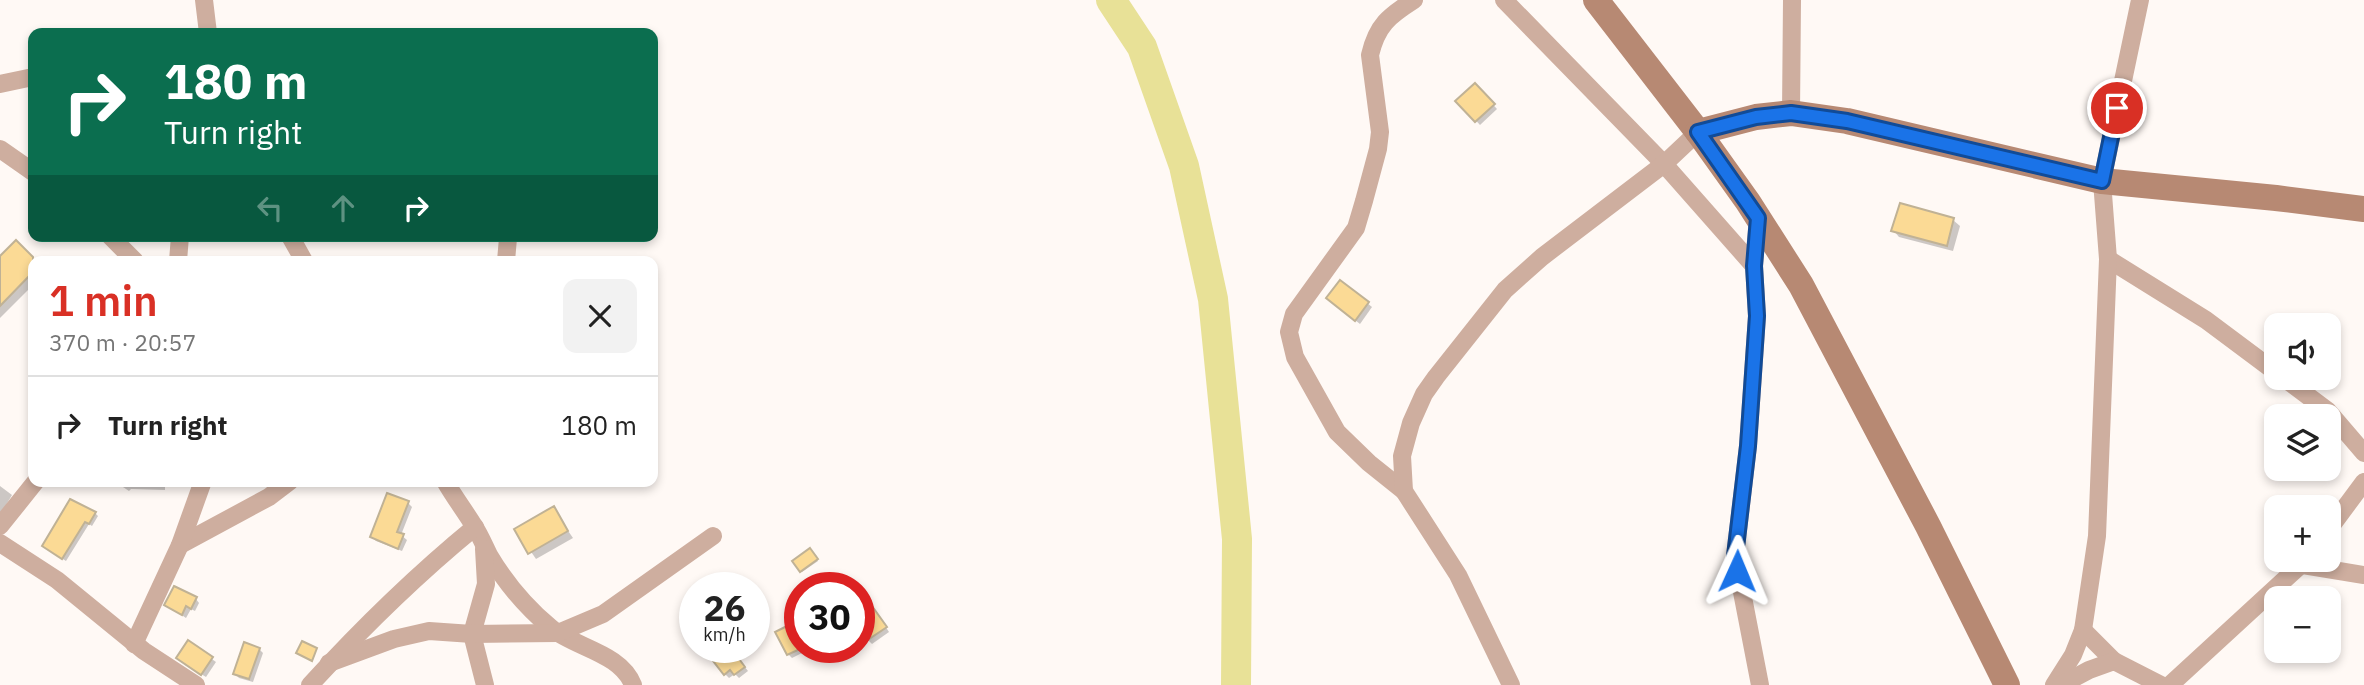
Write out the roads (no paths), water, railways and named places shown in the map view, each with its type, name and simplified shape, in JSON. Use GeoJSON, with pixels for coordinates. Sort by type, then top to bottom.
{"type":"FeatureCollection","features":[{"type":"Feature","properties":{"kind":"street"},"geometry":{"type":"LineString","coordinates":[[204,0],[207,28]]}},
{"type":"Feature","properties":{"kind":"street"},"geometry":{"type":"LineString","coordinates":[[1414,0],[1390,15],[1372,43],[1370,55],[1380,132],[1378,149],[1356,228],[1294,314],[1289,332],[1295,357],[1338,432],[1369,463],[1404,491],[1458,575],[1511,685]]}},
{"type":"Feature","properties":{"kind":"street"},"geometry":{"type":"LineString","coordinates":[[1504,0],[1664,164],[1754,266]]}},
{"type":"Feature","properties":{"kind":"street"},"geometry":{"type":"LineString","coordinates":[[1596,0],[1698,132],[1801,285],[1928,526],[2007,685]]}},
{"type":"Feature","properties":{"kind":"street"},"geometry":{"type":"LineString","coordinates":[[1791,0],[1791,113]]}},
{"type":"Feature","properties":{"kind":"street"},"geometry":{"type":"LineString","coordinates":[[2054,685],[2073,655],[2083,630],[2097,536],[2108,259],[2102,181],[2140,0]]}},
{"type":"Feature","properties":{"kind":"street"},"geometry":{"type":"LineString","coordinates":[[0,84],[28,78]]}},
{"type":"Feature","properties":{"kind":"street"},"geometry":{"type":"LineString","coordinates":[[1404,491],[1402,456],[1411,423],[1424,394],[1505,290],[1542,257],[1664,164],[1698,132],[1756,117],[1791,113],[1847,121],[2102,181],[2364,209]]}},
{"type":"Feature","properties":{"kind":"street"},"geometry":{"type":"LineString","coordinates":[[0,149],[28,169]]}},
{"type":"Feature","properties":{"kind":"street"},"geometry":{"type":"LineString","coordinates":[[1758,218],[1754,266],[1757,316],[1748,446],[1735,556],[1760,685]]}},
{"type":"Feature","properties":{"kind":"street"},"geometry":{"type":"LineString","coordinates":[[116,242],[130,256]]}},
{"type":"Feature","properties":{"kind":"street"},"geometry":{"type":"LineString","coordinates":[[2108,259],[2206,320],[2264,363]]}},
{"type":"Feature","properties":{"kind":"street"},"geometry":{"type":"LineString","coordinates":[[2300,390],[2328,411],[2364,453]]}},
{"type":"Feature","properties":{"kind":"street"},"geometry":{"type":"LineString","coordinates":[[2341,513],[2364,482]]}},
{"type":"Feature","properties":{"kind":"street"},"geometry":{"type":"LineString","coordinates":[[0,526],[31,487]]}},
{"type":"Feature","properties":{"kind":"street"},"geometry":{"type":"LineString","coordinates":[[134,644],[180,545],[201,487]]}},
{"type":"Feature","properties":{"kind":"street"},"geometry":{"type":"LineString","coordinates":[[180,545],[269,497],[282,487]]}},
{"type":"Feature","properties":{"kind":"street"},"geometry":{"type":"LineString","coordinates":[[449,487],[512,588],[536,615],[575,644],[602,654],[621,668],[633,685]]}},
{"type":"Feature","properties":{"kind":"street"},"geometry":{"type":"LineString","coordinates":[[310,685],[362,627],[419,573],[475,527]]}},
{"type":"Feature","properties":{"kind":"street"},"geometry":{"type":"LineString","coordinates":[[329,663],[394,639],[429,631],[472,634],[558,633],[603,614],[713,536]]}},
{"type":"Feature","properties":{"kind":"street"},"geometry":{"type":"LineString","coordinates":[[0,542],[57,580],[134,644],[196,685]]}},
{"type":"Feature","properties":{"kind":"street"},"geometry":{"type":"LineString","coordinates":[[484,545],[486,584],[472,634],[485,685]]}},
{"type":"Feature","properties":{"kind":"street"},"geometry":{"type":"LineString","coordinates":[[2341,570],[2364,575]]}},
{"type":"Feature","properties":{"kind":"street"},"geometry":{"type":"LineString","coordinates":[[2170,685],[2293,572]]}},
{"type":"Feature","properties":{"kind":"street"},"geometry":{"type":"LineString","coordinates":[[2083,630],[2114,661],[2161,685]]}},
{"type":"Feature","properties":{"kind":"street"},"geometry":{"type":"LineString","coordinates":[[158,660],[167,685]]}},
{"type":"Feature","properties":{"kind":"street"},"geometry":{"type":"LineString","coordinates":[[2061,685],[2089,670],[2114,661]]}},
{"type":"Feature","properties":{"kind":"waterway"},"geometry":{"type":"LineString","coordinates":[[1111,0],[1142,47],[1184,166],[1213,299],[1237,539],[1236,685]]}}]}
